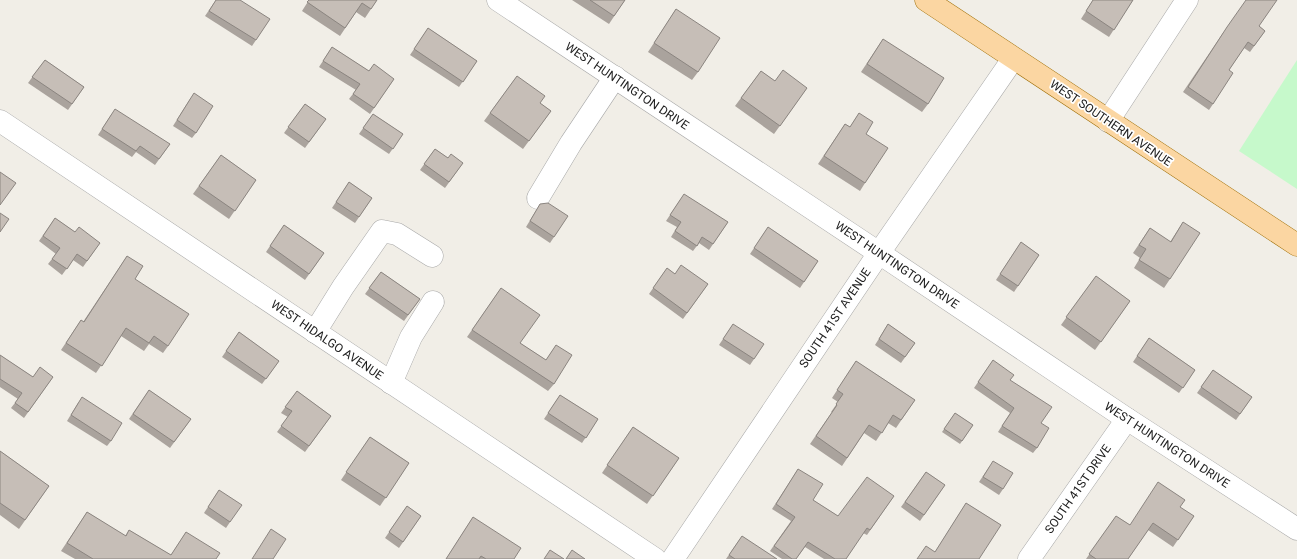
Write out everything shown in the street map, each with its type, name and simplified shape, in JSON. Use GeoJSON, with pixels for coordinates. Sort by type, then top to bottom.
{"type":"FeatureCollection","features":[{"type":"Feature","properties":{"kind":"main road","name":"WEST SOUTHERN AVENUE"},"geometry":{"type":"LineString","coordinates":[[926,0],[1297,246]]}},
{"type":"Feature","properties":{"kind":"street","name":"WEST HUNTINGTON DRIVE"},"geometry":{"type":"LineString","coordinates":[[498,0],[1127,419],[1297,529]]}},
{"type":"Feature","properties":{"kind":"street"},"geometry":{"type":"LineString","coordinates":[[1108,121],[1188,0]]}},
{"type":"Feature","properties":{"kind":"street","name":"SOUTH 41ST AVENUE"},"geometry":{"type":"LineString","coordinates":[[673,559],[879,253],[1013,59]]}},
{"type":"Feature","properties":{"kind":"street"},"geometry":{"type":"LineString","coordinates":[[538,198],[571,143],[615,77]]}},
{"type":"Feature","properties":{"kind":"street","name":"WEST HIDALGO AVENUE"},"geometry":{"type":"LineString","coordinates":[[0,121],[654,559]]}},
{"type":"Feature","properties":{"kind":"street"},"geometry":{"type":"LineString","coordinates":[[315,332],[343,287],[382,231],[397,234],[432,256]]}},
{"type":"Feature","properties":{"kind":"street"},"geometry":{"type":"LineString","coordinates":[[391,383],[411,337],[433,302]]}},
{"type":"Feature","properties":{"kind":"street","name":"SOUTH 41ST DRIVE"},"geometry":{"type":"LineString","coordinates":[[1030,559],[1127,419]]}},
{"type":"Feature","properties":{"kind":"green space"},"geometry":{"type":"Polygon","coordinates":[[[1297,60],[1297,189],[1239,151],[1297,60]]]}},
{"type":"Feature","properties":{"kind":"building"},"geometry":{"type":"Polygon","coordinates":[[[216,0],[240,0],[270,19],[256,40],[209,11],[216,0]]]}},
{"type":"Feature","properties":{"kind":"building"},"geometry":{"type":"Polygon","coordinates":[[[309,0],[377,0],[371,9],[362,3],[345,28],[307,2],[309,0]]]}},
{"type":"Feature","properties":{"kind":"building"},"geometry":{"type":"Polygon","coordinates":[[[590,0],[625,0],[614,16],[590,0]]]}},
{"type":"Feature","properties":{"kind":"building"},"geometry":{"type":"Polygon","coordinates":[[[1093,0],[1133,0],[1114,30],[1086,11],[1093,0]]]}},
{"type":"Feature","properties":{"kind":"building"},"geometry":{"type":"Polygon","coordinates":[[[1246,0],[1277,0],[1259,26],[1265,31],[1254,46],[1248,42],[1229,70],[1233,73],[1213,104],[1188,87],[1246,0]]]}},
{"type":"Feature","properties":{"kind":"building"},"geometry":{"type":"Polygon","coordinates":[[[676,9],[720,38],[698,72],[654,43],[676,9]]]}},
{"type":"Feature","properties":{"kind":"building"},"geometry":{"type":"Polygon","coordinates":[[[428,28],[477,61],[463,82],[414,49],[428,28]]]}},
{"type":"Feature","properties":{"kind":"building"},"geometry":{"type":"Polygon","coordinates":[[[883,39],[944,78],[928,104],[867,64],[883,39]]]}},
{"type":"Feature","properties":{"kind":"building"},"geometry":{"type":"Polygon","coordinates":[[[332,47],[369,71],[374,64],[394,79],[374,108],[353,94],[360,84],[323,61],[332,47]]]}},
{"type":"Feature","properties":{"kind":"building"},"geometry":{"type":"Polygon","coordinates":[[[45,60],[84,87],[72,104],[32,77],[45,60]]]}},
{"type":"Feature","properties":{"kind":"building"},"geometry":{"type":"Polygon","coordinates":[[[783,70],[807,88],[780,126],[741,98],[761,71],[775,81],[783,70]]]}},
{"type":"Feature","properties":{"kind":"building"},"geometry":{"type":"Polygon","coordinates":[[[517,76],[545,96],[540,103],[551,111],[529,141],[490,113],[517,76]]]}},
{"type":"Feature","properties":{"kind":"building"},"geometry":{"type":"Polygon","coordinates":[[[194,93],[213,106],[196,133],[177,120],[194,93]]]}},
{"type":"Feature","properties":{"kind":"building"},"geometry":{"type":"Polygon","coordinates":[[[305,104],[326,119],[309,142],[288,127],[305,104]]]}},
{"type":"Feature","properties":{"kind":"building"},"geometry":{"type":"Polygon","coordinates":[[[115,109],[170,144],[159,159],[140,146],[136,151],[102,129],[115,109]]]}},
{"type":"Feature","properties":{"kind":"building"},"geometry":{"type":"Polygon","coordinates":[[[859,113],[873,122],[866,134],[888,148],[865,183],[824,156],[845,124],[850,127],[859,113]]]}},
{"type":"Feature","properties":{"kind":"building"},"geometry":{"type":"Polygon","coordinates":[[[373,114],[403,134],[393,149],[363,128],[373,114]]]}},
{"type":"Feature","properties":{"kind":"building"},"geometry":{"type":"Polygon","coordinates":[[[435,149],[448,158],[451,154],[463,163],[449,182],[424,164],[435,149]]]}},
{"type":"Feature","properties":{"kind":"building"},"geometry":{"type":"Polygon","coordinates":[[[221,155],[256,180],[235,211],[199,186],[221,155]]]}},
{"type":"Feature","properties":{"kind":"building"},"geometry":{"type":"Polygon","coordinates":[[[0,172],[16,183],[0,205],[0,172]]]}},
{"type":"Feature","properties":{"kind":"building"},"geometry":{"type":"Polygon","coordinates":[[[349,182],[372,198],[359,217],[336,202],[349,182]]]}},
{"type":"Feature","properties":{"kind":"building"},"geometry":{"type":"Polygon","coordinates":[[[684,194],[728,222],[713,244],[702,237],[697,246],[675,231],[681,222],[670,215],[684,194]]]}},
{"type":"Feature","properties":{"kind":"building"},"geometry":{"type":"Polygon","coordinates":[[[548,203],[568,216],[554,237],[530,221],[540,204],[548,203]]]}},
{"type":"Feature","properties":{"kind":"building"},"geometry":{"type":"Polygon","coordinates":[[[0,213],[9,219],[0,232],[0,213]]]}},
{"type":"Feature","properties":{"kind":"building"},"geometry":{"type":"Polygon","coordinates":[[[55,218],[75,232],[79,227],[100,243],[87,261],[77,254],[67,269],[52,259],[60,248],[43,236],[55,218]]]}},
{"type":"Feature","properties":{"kind":"building"},"geometry":{"type":"Polygon","coordinates":[[[1183,222],[1200,233],[1170,279],[1139,260],[1146,249],[1139,245],[1150,228],[1171,242],[1183,222]]]}},
{"type":"Feature","properties":{"kind":"building"},"geometry":{"type":"Polygon","coordinates":[[[284,225],[324,253],[309,274],[270,246],[284,225]]]}},
{"type":"Feature","properties":{"kind":"building"},"geometry":{"type":"Polygon","coordinates":[[[768,227],[818,261],[804,282],[754,248],[768,227]]]}},
{"type":"Feature","properties":{"kind":"building"},"geometry":{"type":"Polygon","coordinates":[[[1021,242],[1039,255],[1018,286],[1000,274],[1021,242]]]}},
{"type":"Feature","properties":{"kind":"building"},"geometry":{"type":"Polygon","coordinates":[[[127,256],[143,266],[135,279],[189,314],[168,346],[154,336],[149,343],[126,328],[102,366],[66,343],[81,320],[84,322],[127,256]]]}},
{"type":"Feature","properties":{"kind":"building"},"geometry":{"type":"Polygon","coordinates":[[[681,265],[708,284],[687,313],[653,288],[667,268],[675,274],[681,265]]]}},
{"type":"Feature","properties":{"kind":"building"},"geometry":{"type":"Polygon","coordinates":[[[381,272],[420,299],[408,315],[369,288],[381,272]]]}},
{"type":"Feature","properties":{"kind":"building"},"geometry":{"type":"Polygon","coordinates":[[[1096,276],[1130,301],[1101,342],[1066,317],[1096,276]]]}},
{"type":"Feature","properties":{"kind":"building"},"geometry":{"type":"Polygon","coordinates":[[[501,288],[540,315],[520,343],[546,360],[556,345],[572,355],[554,384],[472,330],[501,288]]]}},
{"type":"Feature","properties":{"kind":"building"},"geometry":{"type":"Polygon","coordinates":[[[733,324],[764,344],[754,359],[723,339],[733,324]]]}},
{"type":"Feature","properties":{"kind":"building"},"geometry":{"type":"Polygon","coordinates":[[[888,324],[915,343],[905,357],[879,339],[888,324]]]}},
{"type":"Feature","properties":{"kind":"building"},"geometry":{"type":"Polygon","coordinates":[[[239,332],[279,361],[266,379],[226,351],[239,332]]]}},
{"type":"Feature","properties":{"kind":"building"},"geometry":{"type":"Polygon","coordinates":[[[1149,338],[1195,370],[1183,388],[1137,356],[1149,338]]]}},
{"type":"Feature","properties":{"kind":"building"},"geometry":{"type":"Polygon","coordinates":[[[0,355],[33,377],[40,367],[53,377],[28,412],[15,403],[22,393],[0,379],[0,355]]]}},
{"type":"Feature","properties":{"kind":"building"},"geometry":{"type":"Polygon","coordinates":[[[993,360],[1014,375],[1010,380],[1052,407],[1041,423],[1049,428],[1037,448],[1002,426],[1014,408],[978,382],[993,360]]]}},
{"type":"Feature","properties":{"kind":"building"},"geometry":{"type":"Polygon","coordinates":[[[856,361],[915,400],[901,420],[893,415],[882,433],[869,425],[847,458],[816,436],[843,394],[837,390],[856,361]]]}},
{"type":"Feature","properties":{"kind":"building"},"geometry":{"type":"Polygon","coordinates":[[[1213,370],[1252,397],[1240,414],[1201,387],[1213,370]]]}},
{"type":"Feature","properties":{"kind":"building"},"geometry":{"type":"Polygon","coordinates":[[[149,390],[191,419],[174,442],[133,414],[149,390]]]}},
{"type":"Feature","properties":{"kind":"building"},"geometry":{"type":"Polygon","coordinates":[[[297,391],[331,416],[309,446],[281,426],[292,411],[285,407],[297,391]]]}},
{"type":"Feature","properties":{"kind":"building"},"geometry":{"type":"Polygon","coordinates":[[[560,395],[598,419],[586,438],[548,413],[560,395]]]}},
{"type":"Feature","properties":{"kind":"building"},"geometry":{"type":"Polygon","coordinates":[[[82,397],[122,423],[111,441],[71,415],[82,397]]]}},
{"type":"Feature","properties":{"kind":"building"},"geometry":{"type":"Polygon","coordinates":[[[955,413],[973,425],[962,441],[944,429],[955,413]]]}},
{"type":"Feature","properties":{"kind":"building"},"geometry":{"type":"Polygon","coordinates":[[[633,427],[679,458],[653,496],[607,465],[633,427]]]}},
{"type":"Feature","properties":{"kind":"building"},"geometry":{"type":"Polygon","coordinates":[[[370,437],[409,463],[386,498],[346,472],[370,437]]]}},
{"type":"Feature","properties":{"kind":"building"},"geometry":{"type":"Polygon","coordinates":[[[0,451],[49,486],[25,520],[0,503],[0,451]]]}},
{"type":"Feature","properties":{"kind":"building"},"geometry":{"type":"Polygon","coordinates":[[[993,461],[1013,473],[1003,489],[983,477],[993,461]]]}},
{"type":"Feature","properties":{"kind":"building"},"geometry":{"type":"Polygon","coordinates":[[[798,469],[823,484],[813,500],[838,516],[867,477],[894,496],[870,530],[867,528],[846,559],[835,559],[808,542],[796,559],[792,559],[774,546],[795,517],[776,504],[798,469]]]}},
{"type":"Feature","properties":{"kind":"building"},"geometry":{"type":"Polygon","coordinates":[[[926,472],[945,485],[924,515],[905,502],[926,472]]]}},
{"type":"Feature","properties":{"kind":"building"},"geometry":{"type":"Polygon","coordinates":[[[1158,482],[1185,500],[1180,507],[1194,516],[1178,540],[1153,523],[1128,559],[1096,559],[1089,554],[1116,516],[1130,525],[1158,482]]]}},
{"type":"Feature","properties":{"kind":"building"},"geometry":{"type":"Polygon","coordinates":[[[219,490],[242,505],[230,522],[208,507],[219,490]]]}},
{"type":"Feature","properties":{"kind":"building"},"geometry":{"type":"Polygon","coordinates":[[[966,503],[1001,525],[979,559],[917,559],[926,546],[935,552],[966,503]]]}},
{"type":"Feature","properties":{"kind":"building"},"geometry":{"type":"Polygon","coordinates":[[[407,506],[421,516],[403,542],[389,532],[407,506]]]}},
{"type":"Feature","properties":{"kind":"building"},"geometry":{"type":"Polygon","coordinates":[[[87,512],[126,536],[129,530],[171,555],[186,532],[220,553],[216,559],[93,559],[67,543],[87,512]]]}},
{"type":"Feature","properties":{"kind":"building"},"geometry":{"type":"Polygon","coordinates":[[[473,517],[521,548],[514,559],[486,559],[481,556],[479,559],[446,559],[473,517]]]}},
{"type":"Feature","properties":{"kind":"building"},"geometry":{"type":"Polygon","coordinates":[[[271,529],[286,539],[273,559],[252,559],[271,529]]]}},
{"type":"Feature","properties":{"kind":"building"},"geometry":{"type":"Polygon","coordinates":[[[742,536],[777,559],[735,559],[729,555],[742,536]]]}},
{"type":"Feature","properties":{"kind":"building"},"geometry":{"type":"Polygon","coordinates":[[[550,550],[564,559],[544,559],[550,550]]]}},
{"type":"Feature","properties":{"kind":"building"},"geometry":{"type":"Polygon","coordinates":[[[572,550],[585,559],[566,559],[572,550]]]}}]}
